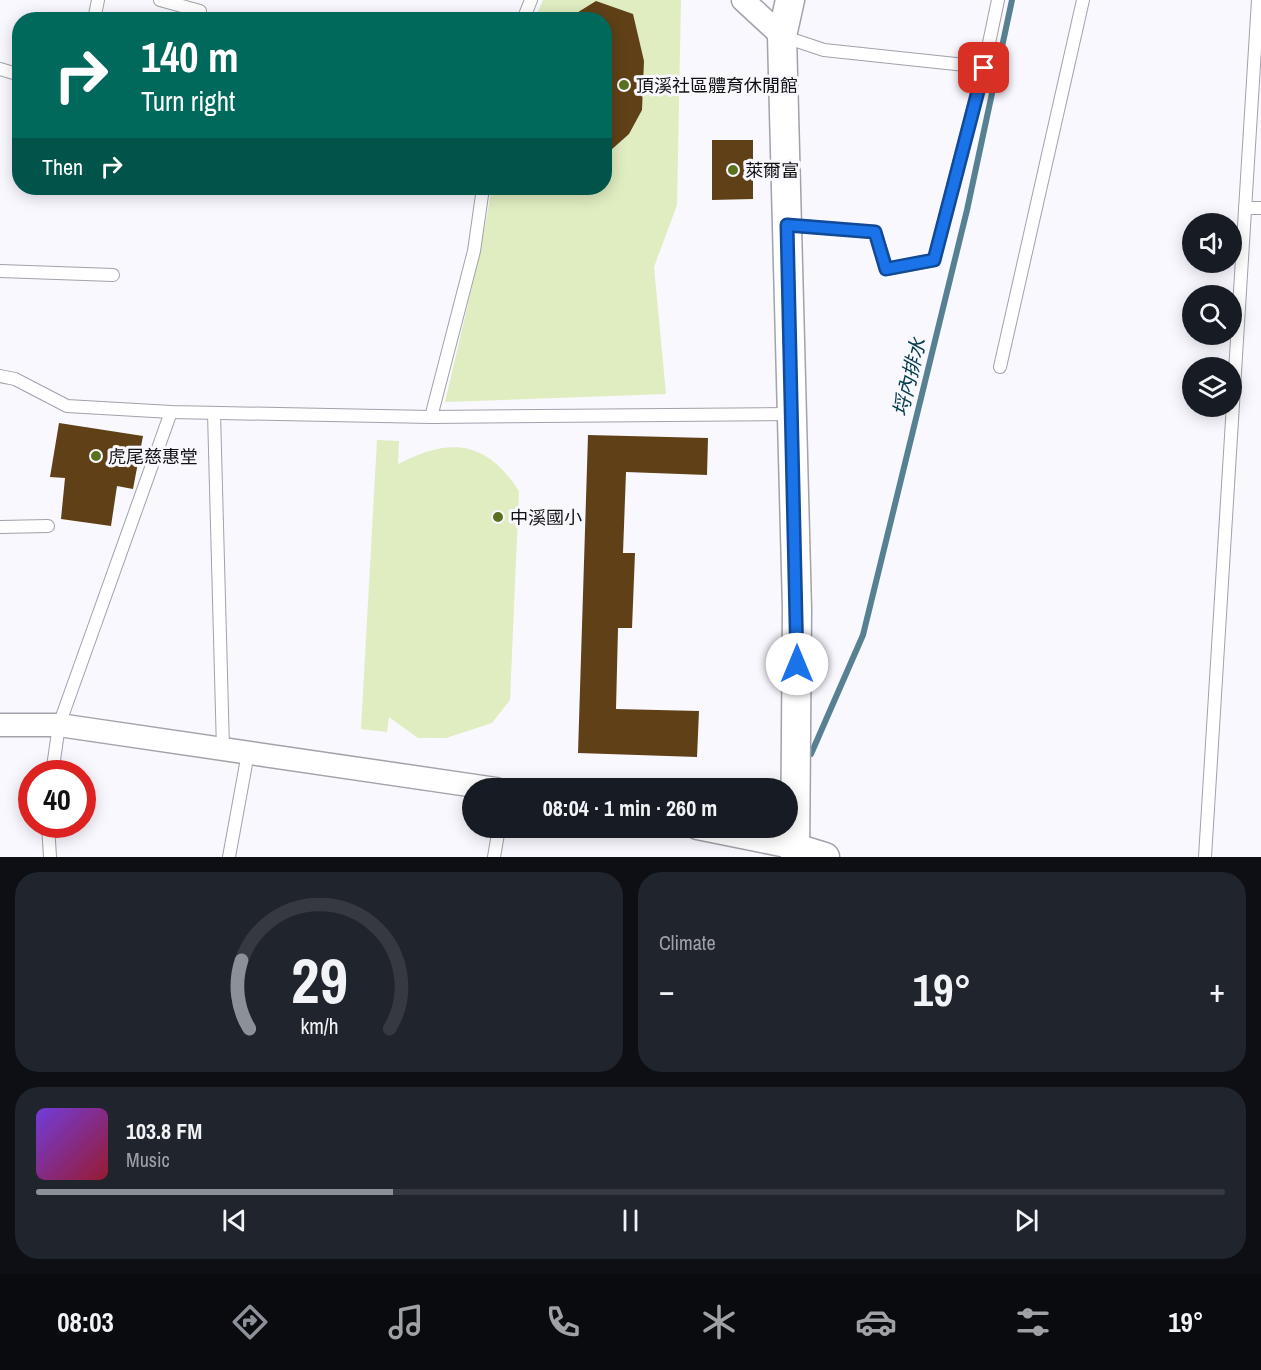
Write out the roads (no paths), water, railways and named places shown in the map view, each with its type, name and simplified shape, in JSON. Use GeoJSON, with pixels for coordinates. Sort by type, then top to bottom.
{"type":"FeatureCollection","features":[{"type":"Feature","properties":{"kind":"street"},"geometry":{"type":"LineString","coordinates":[[743,0],[782,36]]}},
{"type":"Feature","properties":{"kind":"street"},"geometry":{"type":"LineString","coordinates":[[790,0],[782,36],[798,609],[796,852]]}},
{"type":"Feature","properties":{"kind":"street"},"geometry":{"type":"LineString","coordinates":[[0,725],[59,725],[462,784]]}},
{"type":"Feature","properties":{"kind":"street"},"geometry":{"type":"LineString","coordinates":[[738,838],[825,857]]}},
{"type":"Feature","properties":{"kind":"lane"},"geometry":{"type":"LineString","coordinates":[[160,0],[200,11]]}},
{"type":"Feature","properties":{"kind":"lane"},"geometry":{"type":"LineString","coordinates":[[787,225],[875,232],[886,269],[934,260],[984,68],[998,0]]}},
{"type":"Feature","properties":{"kind":"lane"},"geometry":{"type":"LineString","coordinates":[[1000,367],[1083,0]]}},
{"type":"Feature","properties":{"kind":"lane"},"geometry":{"type":"LineString","coordinates":[[1205,857],[1258,0]]}},
{"type":"Feature","properties":{"kind":"lane"},"geometry":{"type":"LineString","coordinates":[[782,36],[824,50],[984,68]]}},
{"type":"Feature","properties":{"kind":"lane"},"geometry":{"type":"LineString","coordinates":[[431,417],[474,251],[482,195]]}},
{"type":"Feature","properties":{"kind":"lane"},"geometry":{"type":"LineString","coordinates":[[1245,207],[1261,208]]}},
{"type":"Feature","properties":{"kind":"lane"},"geometry":{"type":"LineString","coordinates":[[0,271],[113,275]]}},
{"type":"Feature","properties":{"kind":"lane"},"geometry":{"type":"LineString","coordinates":[[0,376],[15,379],[67,406],[171,412],[431,417],[792,414]]}},
{"type":"Feature","properties":{"kind":"lane"},"geometry":{"type":"LineString","coordinates":[[54,760],[59,725],[171,412]]}},
{"type":"Feature","properties":{"kind":"lane"},"geometry":{"type":"LineString","coordinates":[[214,413],[223,749]]}},
{"type":"Feature","properties":{"kind":"lane"},"geometry":{"type":"LineString","coordinates":[[0,527],[48,526]]}},
{"type":"Feature","properties":{"kind":"lane"},"geometry":{"type":"LineString","coordinates":[[229,857],[248,753]]}},
{"type":"Feature","properties":{"kind":"lane"},"geometry":{"type":"LineString","coordinates":[[49,838],[50,857]]}},
{"type":"Feature","properties":{"kind":"lane"},"geometry":{"type":"LineString","coordinates":[[494,857],[497,838]]}},
{"type":"Feature","properties":{"kind":"waterway","name":"埒內排水"},"geometry":{"type":"LineString","coordinates":[[811,754],[863,635],[967,210],[1012,0]]}},
{"type":"Feature","properties":{"kind":"place","name":"頂溪社區體育休閒館"},"geometry":{"type":"Point","coordinates":[624,85]}},
{"type":"Feature","properties":{"kind":"place","name":"萊爾富"},"geometry":{"type":"Point","coordinates":[733,170]}},
{"type":"Feature","properties":{"kind":"place","name":"虎尾慈惠堂"},"geometry":{"type":"Point","coordinates":[96,456]}},
{"type":"Feature","properties":{"kind":"place","name":"中溪國小"},"geometry":{"type":"Point","coordinates":[498,517]}}]}
